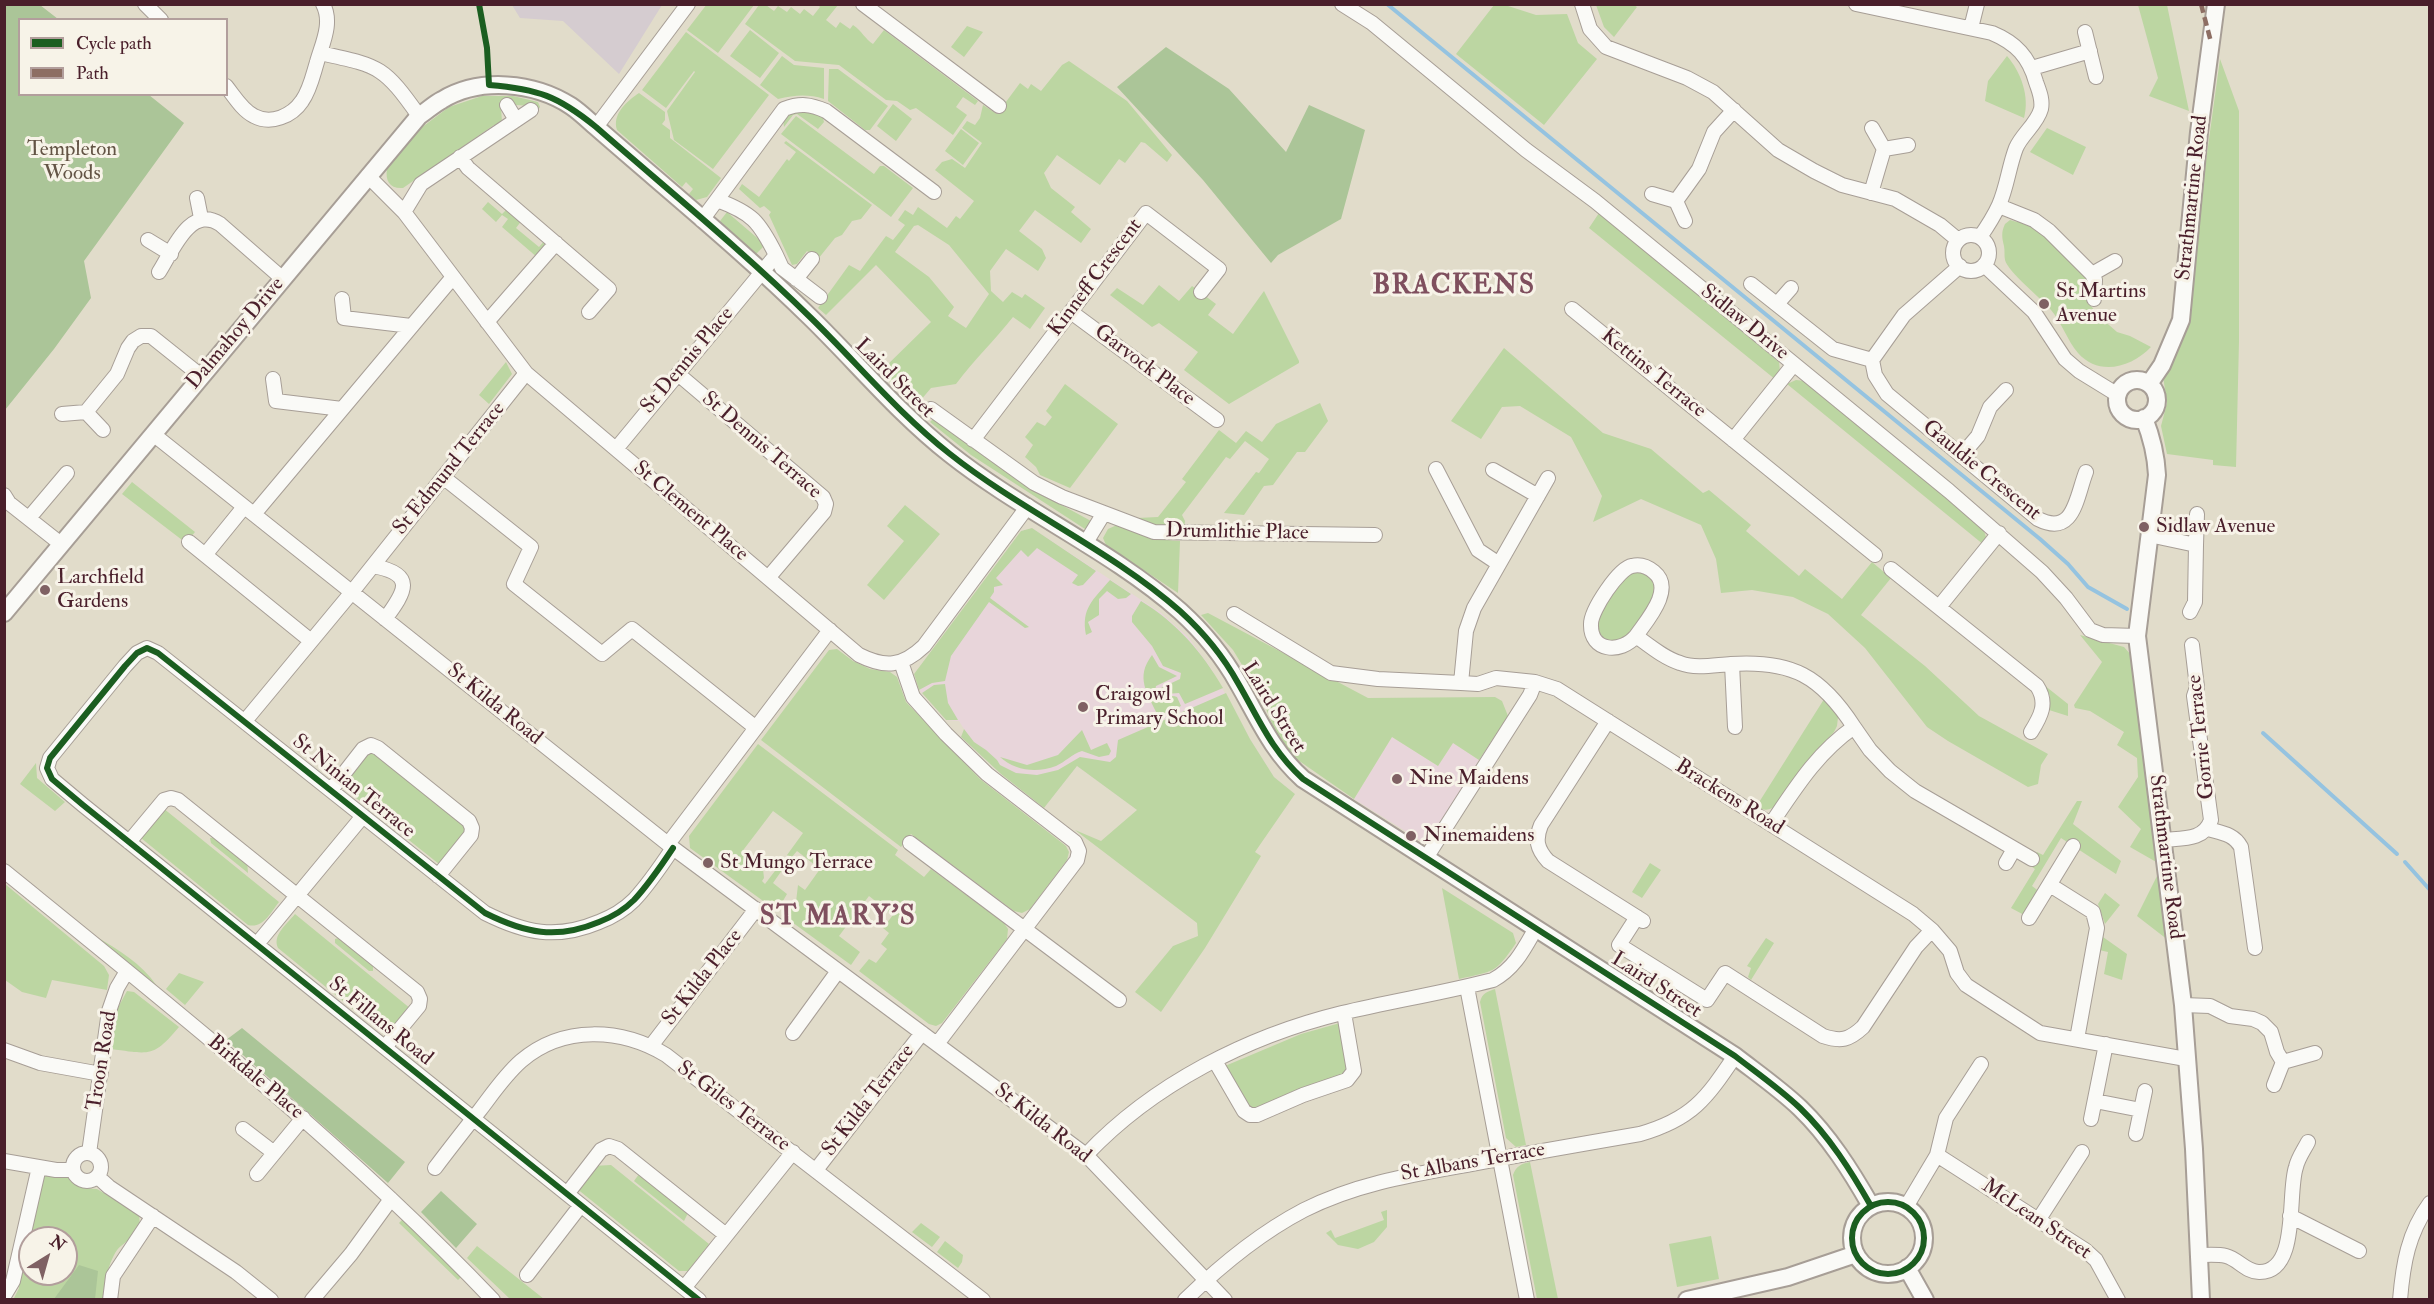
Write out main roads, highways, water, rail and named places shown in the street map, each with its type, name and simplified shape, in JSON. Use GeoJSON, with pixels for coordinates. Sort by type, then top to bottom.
{"type":"FeatureCollection","features":[{"type":"Feature","properties":{"kind":"waterway"},"geometry":{"type":"LineString","coordinates":[[1387,4],[2040,539],[2068,564],[2088,587],[2127,609]]}},
{"type":"Feature","properties":{"kind":"waterway"},"geometry":{"type":"LineString","coordinates":[[2263,733],[2397,854]]}},
{"type":"Feature","properties":{"kind":"waterway"},"geometry":{"type":"LineString","coordinates":[[2405,862],[2430,890]]}},
{"type":"Feature","properties":{"kind":"place","name":"St Martins Avenue"},"geometry":{"type":"Point","coordinates":[2044,304]}},
{"type":"Feature","properties":{"kind":"place","name":"Sidlaw Avenue"},"geometry":{"type":"Point","coordinates":[2144,527]}},
{"type":"Feature","properties":{"kind":"place","name":"Larchfield Gardens"},"geometry":{"type":"Point","coordinates":[45,590]}},
{"type":"Feature","properties":{"kind":"place","name":"Craigowl Primary School"},"geometry":{"type":"Point","coordinates":[1083,707]}},
{"type":"Feature","properties":{"kind":"place","name":"Nine Maidens"},"geometry":{"type":"Point","coordinates":[1397,779]}},
{"type":"Feature","properties":{"kind":"place","name":"Ninemaidens"},"geometry":{"type":"Point","coordinates":[1411,836]}},
{"type":"Feature","properties":{"kind":"place","name":"St Mungo Terrace"},"geometry":{"type":"Point","coordinates":[708,863]}},
{"type":"Feature","properties":{"kind":"district","name":"BRACKENS"},"geometry":{"type":"Point","coordinates":[1454,287]}},
{"type":"Feature","properties":{"kind":"district","name":"ST MARY'S"},"geometry":{"type":"Point","coordinates":[838,918]}},
{"type":"Feature","properties":{"kind":"park label","name":"Templeton Woods"},"geometry":{"type":"Point","coordinates":[72,162]}}]}
